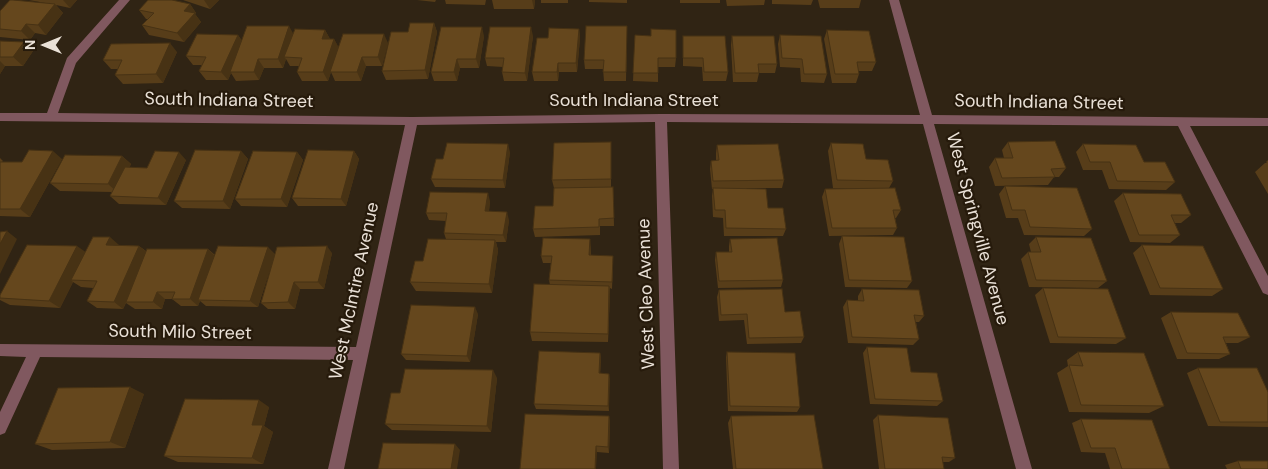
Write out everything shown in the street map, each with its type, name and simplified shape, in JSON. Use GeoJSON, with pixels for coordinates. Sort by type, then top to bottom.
{"type":"FeatureCollection","features":[{"type":"Feature","properties":{"kind":"street"},"geometry":{"type":"LineString","coordinates":[[51,117],[71,61],[124,0]]}},
{"type":"Feature","properties":{"kind":"street","name":"West Springville Avenue"},"geometry":{"type":"LineString","coordinates":[[894,0],[1024,469]]}},
{"type":"Feature","properties":{"kind":"street","name":"South Indiana Street"},"geometry":{"type":"LineString","coordinates":[[0,116],[412,121],[661,118],[1268,122]]}},
{"type":"Feature","properties":{"kind":"street","name":"West Cleo Avenue"},"geometry":{"type":"LineString","coordinates":[[661,118],[671,469]]}},
{"type":"Feature","properties":{"kind":"street","name":"West McIntire Avenue"},"geometry":{"type":"LineString","coordinates":[[336,469],[412,121]]}},
{"type":"Feature","properties":{"kind":"street"},"geometry":{"type":"LineString","coordinates":[[1182,122],[1268,289]]}},
{"type":"Feature","properties":{"kind":"street","name":"South Milo Street"},"geometry":{"type":"LineString","coordinates":[[0,350],[360,354]]}},
{"type":"Feature","properties":{"kind":"street"},"geometry":{"type":"LineString","coordinates":[[0,428],[36,351]]}},
{"type":"Feature","properties":{"kind":"building"},"geometry":{"type":"Polygon","coordinates":[[[10,0],[55,4],[38,25],[26,24],[21,31],[0,29],[0,11],[10,0]]]}},
{"type":"Feature","properties":{"kind":"building"},"geometry":{"type":"Polygon","coordinates":[[[148,0],[172,0],[190,4],[184,11],[195,13],[177,33],[142,25],[154,13],[139,10],[148,0]]]}},
{"type":"Feature","properties":{"kind":"building"},"geometry":{"type":"Polygon","coordinates":[[[410,23],[434,23],[425,70],[382,71],[391,32],[408,32],[410,23]]]}},
{"type":"Feature","properties":{"kind":"building"},"geometry":{"type":"Polygon","coordinates":[[[247,26],[289,26],[278,59],[258,59],[254,72],[230,72],[247,26]]]}},
{"type":"Feature","properties":{"kind":"building"},"geometry":{"type":"Polygon","coordinates":[[[586,26],[627,26],[626,72],[603,72],[604,60],[584,60],[586,26]]]}},
{"type":"Feature","properties":{"kind":"building"},"geometry":{"type":"Polygon","coordinates":[[[441,27],[482,27],[476,59],[457,59],[454,72],[431,72],[441,27]]]}},
{"type":"Feature","properties":{"kind":"building"},"geometry":{"type":"Polygon","coordinates":[[[490,27],[531,27],[525,73],[502,72],[504,58],[485,58],[490,27]]]}},
{"type":"Feature","properties":{"kind":"building"},"geometry":{"type":"Polygon","coordinates":[[[549,28],[579,29],[576,63],[558,63],[557,72],[532,72],[537,38],[548,38],[549,28]]]}},
{"type":"Feature","properties":{"kind":"building"},"geometry":{"type":"Polygon","coordinates":[[[295,29],[325,30],[322,39],[334,39],[323,72],[297,72],[302,58],[284,57],[295,29]]]}},
{"type":"Feature","properties":{"kind":"building"},"geometry":{"type":"Polygon","coordinates":[[[651,29],[676,30],[676,58],[658,58],[658,73],[633,73],[635,35],[651,36],[651,29]]]}},
{"type":"Feature","properties":{"kind":"building"},"geometry":{"type":"Polygon","coordinates":[[[827,30],[869,31],[876,62],[857,62],[859,74],[835,74],[827,30]]]}},
{"type":"Feature","properties":{"kind":"building"},"geometry":{"type":"Polygon","coordinates":[[[197,34],[238,35],[221,72],[199,71],[206,57],[186,56],[197,34]]]}},
{"type":"Feature","properties":{"kind":"building"},"geometry":{"type":"Polygon","coordinates":[[[343,34],[384,34],[378,57],[362,57],[357,72],[330,72],[343,34]]]}},
{"type":"Feature","properties":{"kind":"building"},"geometry":{"type":"Polygon","coordinates":[[[780,35],[821,36],[827,74],[804,74],[802,59],[782,58],[780,35]]]}},
{"type":"Feature","properties":{"kind":"building"},"geometry":{"type":"Polygon","coordinates":[[[683,36],[725,36],[728,72],[704,72],[703,58],[683,58],[683,36]]]}},
{"type":"Feature","properties":{"kind":"building"},"geometry":{"type":"Polygon","coordinates":[[[732,36],[774,36],[777,64],[758,64],[759,73],[735,73],[732,36]]]}},
{"type":"Feature","properties":{"kind":"building"},"geometry":{"type":"Polygon","coordinates":[[[0,41],[24,42],[13,57],[0,57],[0,41]]]}},
{"type":"Feature","properties":{"kind":"building"},"geometry":{"type":"Polygon","coordinates":[[[170,43],[156,74],[115,75],[122,60],[103,60],[111,44],[170,43]]]}},
{"type":"Feature","properties":{"kind":"building"},"geometry":{"type":"Polygon","coordinates":[[[1055,141],[1066,168],[1051,169],[1055,177],[1002,178],[995,158],[1013,158],[1008,142],[1055,141]]]}},
{"type":"Feature","properties":{"kind":"building"},"geometry":{"type":"Polygon","coordinates":[[[611,142],[611,179],[552,180],[554,143],[611,142]]]}},
{"type":"Feature","properties":{"kind":"building"},"geometry":{"type":"Polygon","coordinates":[[[447,143],[508,144],[503,180],[431,179],[436,159],[443,159],[447,143]]]}},
{"type":"Feature","properties":{"kind":"building"},"geometry":{"type":"Polygon","coordinates":[[[831,143],[863,144],[866,159],[888,160],[893,181],[837,180],[831,143]]]}},
{"type":"Feature","properties":{"kind":"building"},"geometry":{"type":"Polygon","coordinates":[[[778,144],[784,180],[713,181],[711,161],[719,160],[717,145],[778,144]]]}},
{"type":"Feature","properties":{"kind":"building"},"geometry":{"type":"Polygon","coordinates":[[[1083,144],[1136,145],[1144,162],[1165,162],[1175,182],[1117,181],[1110,162],[1090,162],[1083,144]]]}},
{"type":"Feature","properties":{"kind":"building"},"geometry":{"type":"Polygon","coordinates":[[[29,150],[53,151],[20,209],[0,209],[0,162],[22,162],[29,150]]]}},
{"type":"Feature","properties":{"kind":"building"},"geometry":{"type":"Polygon","coordinates":[[[195,150],[241,151],[223,201],[174,201],[195,150]]]}},
{"type":"Feature","properties":{"kind":"building"},"geometry":{"type":"Polygon","coordinates":[[[308,150],[354,151],[341,199],[292,198],[308,150]]]}},
{"type":"Feature","properties":{"kind":"building"},"geometry":{"type":"Polygon","coordinates":[[[155,151],[179,152],[158,198],[110,196],[125,167],[147,168],[155,151]]]}},
{"type":"Feature","properties":{"kind":"building"},"geometry":{"type":"Polygon","coordinates":[[[253,151],[297,152],[281,199],[235,199],[253,151]]]}},
{"type":"Feature","properties":{"kind":"building"},"geometry":{"type":"Polygon","coordinates":[[[65,155],[122,156],[108,184],[50,183],[65,155]]]}},
{"type":"Feature","properties":{"kind":"building"},"geometry":{"type":"Polygon","coordinates":[[[1005,186],[1077,188],[1092,229],[1030,227],[1025,210],[1012,210],[1005,186]]]}},
{"type":"Feature","properties":{"kind":"building"},"geometry":{"type":"Polygon","coordinates":[[[613,187],[614,218],[599,219],[599,227],[533,229],[535,206],[553,206],[554,188],[613,187]]]}},
{"type":"Feature","properties":{"kind":"building"},"geometry":{"type":"Polygon","coordinates":[[[713,188],[766,189],[768,208],[783,208],[786,229],[726,228],[725,210],[715,210],[713,188]]]}},
{"type":"Feature","properties":{"kind":"building"},"geometry":{"type":"Polygon","coordinates":[[[895,188],[901,210],[893,210],[897,228],[832,228],[825,189],[895,188]]]}},
{"type":"Feature","properties":{"kind":"building"},"geometry":{"type":"Polygon","coordinates":[[[430,192],[488,193],[485,211],[507,212],[503,235],[444,233],[447,213],[426,213],[430,192]]]}},
{"type":"Feature","properties":{"kind":"building"},"geometry":{"type":"Polygon","coordinates":[[[1123,193],[1181,194],[1191,215],[1171,215],[1180,235],[1139,235],[1123,193]]]}},
{"type":"Feature","properties":{"kind":"building"},"geometry":{"type":"Polygon","coordinates":[[[7,231],[0,244],[0,232],[7,231]]]}},
{"type":"Feature","properties":{"kind":"building"},"geometry":{"type":"Polygon","coordinates":[[[842,236],[904,237],[912,281],[849,280],[842,236]]]}},
{"type":"Feature","properties":{"kind":"building"},"geometry":{"type":"Polygon","coordinates":[[[93,237],[110,237],[106,245],[139,246],[114,302],[87,301],[97,281],[71,280],[93,237]]]}},
{"type":"Feature","properties":{"kind":"building"},"geometry":{"type":"Polygon","coordinates":[[[1036,237],[1091,238],[1107,281],[1036,280],[1028,252],[1041,252],[1036,237]]]}},
{"type":"Feature","properties":{"kind":"building"},"geometry":{"type":"Polygon","coordinates":[[[543,238],[590,239],[589,255],[613,256],[612,282],[549,280],[552,256],[541,256],[543,238]]]}},
{"type":"Feature","properties":{"kind":"building"},"geometry":{"type":"Polygon","coordinates":[[[777,238],[783,280],[719,281],[716,252],[732,252],[730,239],[777,238]]]}},
{"type":"Feature","properties":{"kind":"building"},"geometry":{"type":"Polygon","coordinates":[[[428,239],[495,240],[489,284],[410,282],[415,261],[423,261],[428,239]]]}},
{"type":"Feature","properties":{"kind":"building"},"geometry":{"type":"Polygon","coordinates":[[[27,245],[77,246],[49,301],[0,298],[27,245]]]}},
{"type":"Feature","properties":{"kind":"building"},"geometry":{"type":"Polygon","coordinates":[[[1142,245],[1203,246],[1223,289],[1160,288],[1142,245]]]}},
{"type":"Feature","properties":{"kind":"building"},"geometry":{"type":"Polygon","coordinates":[[[218,246],[268,247],[250,301],[198,300],[218,246]]]}},
{"type":"Feature","properties":{"kind":"building"},"geometry":{"type":"Polygon","coordinates":[[[327,246],[318,282],[294,282],[288,302],[261,303],[277,247],[327,246]]]}},
{"type":"Feature","properties":{"kind":"building"},"geometry":{"type":"Polygon","coordinates":[[[147,249],[208,249],[190,299],[172,299],[175,292],[157,292],[153,302],[126,302],[147,249]]]}},
{"type":"Feature","properties":{"kind":"building"},"geometry":{"type":"Polygon","coordinates":[[[534,284],[609,286],[608,334],[530,332],[534,284]]]}},
{"type":"Feature","properties":{"kind":"building"},"geometry":{"type":"Polygon","coordinates":[[[1043,288],[1108,289],[1126,338],[1058,337],[1043,288]]]}},
{"type":"Feature","properties":{"kind":"building"},"geometry":{"type":"Polygon","coordinates":[[[782,289],[785,312],[800,311],[804,337],[749,338],[747,314],[721,315],[719,290],[782,289]]]}},
{"type":"Feature","properties":{"kind":"building"},"geometry":{"type":"Polygon","coordinates":[[[862,289],[919,290],[924,316],[914,315],[919,339],[852,337],[847,300],[864,301],[862,289]]]}},
{"type":"Feature","properties":{"kind":"building"},"geometry":{"type":"Polygon","coordinates":[[[411,305],[475,307],[467,356],[401,354],[411,305]]]}},
{"type":"Feature","properties":{"kind":"building"},"geometry":{"type":"Polygon","coordinates":[[[1171,312],[1238,313],[1250,337],[1223,337],[1230,354],[1187,353],[1171,312]]]}},
{"type":"Feature","properties":{"kind":"building"},"geometry":{"type":"Polygon","coordinates":[[[867,347],[907,348],[911,372],[937,373],[943,401],[875,399],[867,347]]]}},
{"type":"Feature","properties":{"kind":"building"},"geometry":{"type":"Polygon","coordinates":[[[539,351],[600,353],[599,373],[609,374],[608,406],[534,404],[539,351]]]}},
{"type":"Feature","properties":{"kind":"building"},"geometry":{"type":"Polygon","coordinates":[[[727,352],[795,353],[800,407],[730,406],[727,352]]]}},
{"type":"Feature","properties":{"kind":"building"},"geometry":{"type":"Polygon","coordinates":[[[1078,352],[1144,353],[1164,406],[1081,405],[1069,365],[1083,366],[1078,352]]]}},
{"type":"Feature","properties":{"kind":"building"},"geometry":{"type":"Polygon","coordinates":[[[1198,368],[1257,368],[1268,392],[1268,422],[1220,422],[1198,368]]]}},
{"type":"Feature","properties":{"kind":"building"},"geometry":{"type":"Polygon","coordinates":[[[405,369],[493,370],[487,426],[385,424],[391,393],[400,393],[405,369]]]}},
{"type":"Feature","properties":{"kind":"building"},"geometry":{"type":"Polygon","coordinates":[[[130,387],[110,442],[35,444],[58,388],[130,387]]]}},
{"type":"Feature","properties":{"kind":"building"},"geometry":{"type":"Polygon","coordinates":[[[185,399],[259,400],[252,425],[263,425],[252,458],[164,456],[185,399]]]}},
{"type":"Feature","properties":{"kind":"building"},"geometry":{"type":"Polygon","coordinates":[[[525,414],[609,416],[608,447],[596,446],[595,469],[520,469],[525,414]]]}},
{"type":"Feature","properties":{"kind":"building"},"geometry":{"type":"Polygon","coordinates":[[[814,415],[823,469],[736,469],[731,416],[814,415]]]}},
{"type":"Feature","properties":{"kind":"building"},"geometry":{"type":"Polygon","coordinates":[[[878,415],[948,418],[955,458],[942,457],[944,469],[885,469],[878,415]]]}},
{"type":"Feature","properties":{"kind":"building"},"geometry":{"type":"Polygon","coordinates":[[[1081,419],[1152,420],[1170,469],[1122,469],[1115,448],[1091,448],[1081,419]]]}},
{"type":"Feature","properties":{"kind":"building"},"geometry":{"type":"Polygon","coordinates":[[[383,443],[455,444],[451,469],[378,469],[383,443]]]}},
{"type":"Feature","properties":{"kind":"building"},"geometry":{"type":"Polygon","coordinates":[[[1238,461],[1268,461],[1268,469],[1241,469],[1238,461]]]}}]}
